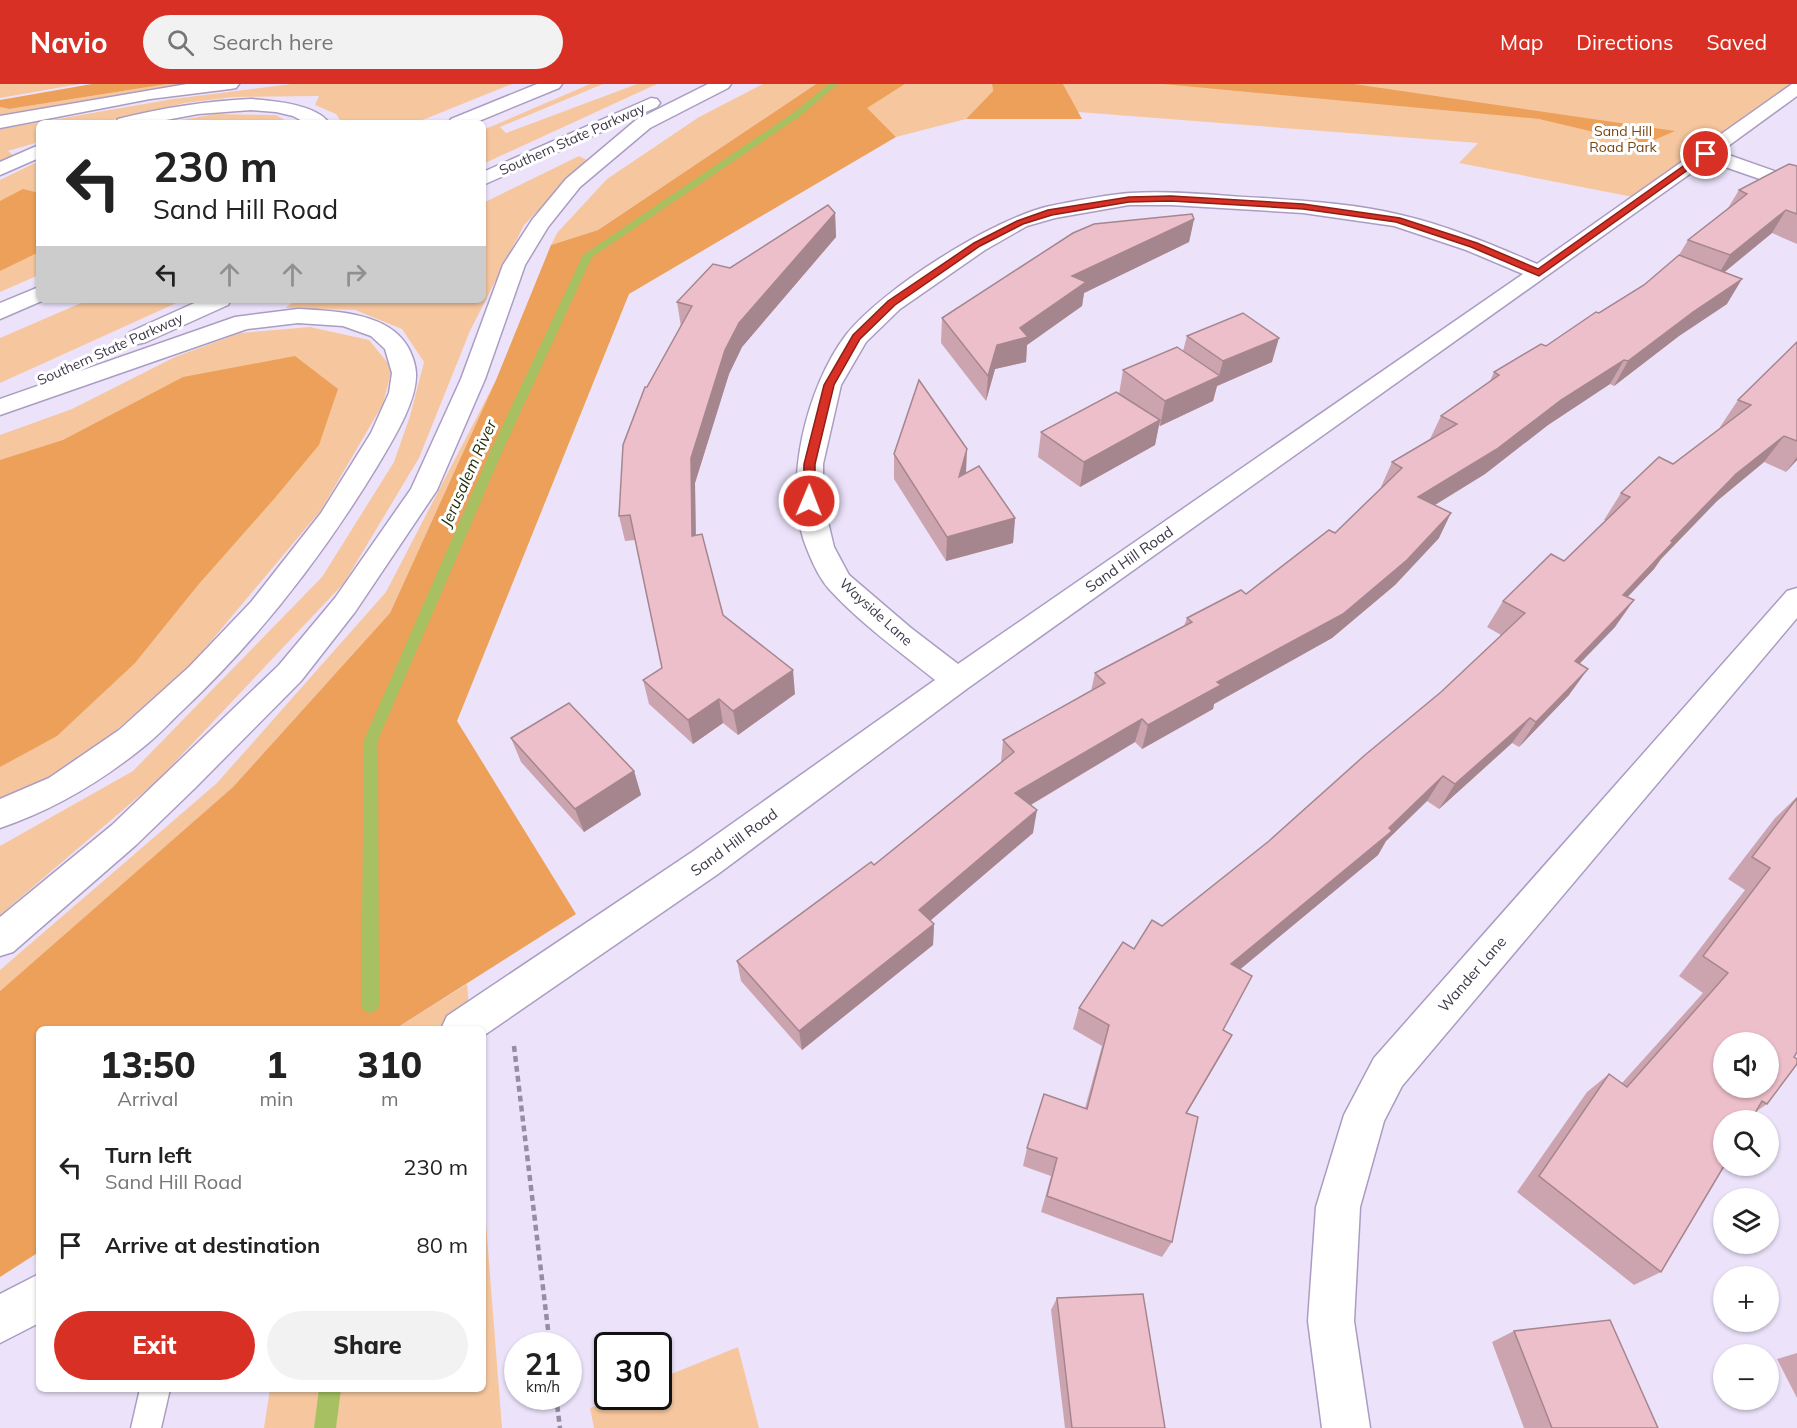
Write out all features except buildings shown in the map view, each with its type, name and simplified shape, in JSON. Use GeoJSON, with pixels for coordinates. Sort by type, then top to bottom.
{"type":"FeatureCollection","features":[{"type":"Feature","properties":{"kind":"main road"},"geometry":{"type":"LineString","coordinates":[[0,122],[150,94],[230,84]]}},
{"type":"Feature","properties":{"kind":"main road"},"geometry":{"type":"LineString","coordinates":[[465,120],[553,84]]}},
{"type":"Feature","properties":{"kind":"main road","name":"Southern State Parkway"},"geometry":{"type":"LineString","coordinates":[[486,178],[694,84]]}},
{"type":"Feature","properties":{"kind":"main road"},"geometry":{"type":"LineString","coordinates":[[0,940],[124,835],[183,779],[290,673],[345,605],[424,490],[473,380],[514,265],[539,224],[573,183],[643,124],[722,84]]}},
{"type":"Feature","properties":{"kind":"main road","name":"Sand Hill Road"},"geometry":{"type":"LineString","coordinates":[[466,1026],[705,863],[957,680],[1539,273],[1797,88]]}},
{"type":"Feature","properties":{"kind":"main road"},"geometry":{"type":"LineString","coordinates":[[141,120],[213,106],[267,105],[295,110],[314,120]]}},
{"type":"Feature","properties":{"kind":"main road"},"geometry":{"type":"LineString","coordinates":[[0,169],[36,153]]}},
{"type":"Feature","properties":{"kind":"main road"},"geometry":{"type":"LineString","coordinates":[[1706,154],[1797,186]]}},
{"type":"Feature","properties":{"kind":"main road","name":"Wayside Lane"},"geometry":{"type":"LineString","coordinates":[[957,680],[900,636],[838,581],[820,547],[809,501],[810,464],[829,385],[856,338],[892,303],[937,271],[977,244],[1009,228],[1051,212],[1118,200],[1171,199],[1303,207],[1397,220],[1474,245],[1539,273]]}},
{"type":"Feature","properties":{"kind":"main road"},"geometry":{"type":"LineString","coordinates":[[0,313],[36,297]]}},
{"type":"Feature","properties":{"kind":"main road","name":"Southern State Parkway"},"geometry":{"type":"LineString","coordinates":[[0,399],[213,303]]}},
{"type":"Feature","properties":{"kind":"main road"},"geometry":{"type":"LineString","coordinates":[[0,407],[243,322],[298,316],[346,320],[379,331],[396,346],[404,373],[401,393],[384,433],[331,519],[246,625],[200,675],[132,739],[61,788],[0,814]]}},
{"type":"Feature","properties":{"kind":"main road","name":"Wander Lane"},"geometry":{"type":"LineString","coordinates":[[1346,1428],[1331,1321],[1338,1207],[1365,1115],[1384,1080],[1409,1046],[1797,598]]}},
{"type":"Feature","properties":{"kind":"main road"},"geometry":{"type":"LineString","coordinates":[[0,1320],[36,1298]]}},
{"type":"Feature","properties":{"kind":"lane"},"geometry":{"type":"LineString","coordinates":[[146,1428],[154,1392]]}},
{"type":"Feature","properties":{"kind":"path"},"geometry":{"type":"LineString","coordinates":[[508,998],[548,1332]]}},
{"type":"Feature","properties":{"kind":"path"},"geometry":{"type":"LineString","coordinates":[[558,1410],[560,1428]]}},
{"type":"Feature","properties":{"kind":"green space"},"geometry":{"type":"Polygon","coordinates":[[[0,84],[80,84],[0,98],[0,84]]]}},
{"type":"Feature","properties":{"kind":"green space"},"geometry":{"type":"Polygon","coordinates":[[[167,84],[195,84],[129,93],[0,117],[0,107],[9,109],[167,84]]]}},
{"type":"Feature","properties":{"kind":"green space"},"geometry":{"type":"Polygon","coordinates":[[[291,84],[512,84],[422,120],[340,120],[336,114],[315,105],[319,96],[233,97],[185,103],[113,120],[52,120],[173,99],[291,84]]]}},
{"type":"Feature","properties":{"kind":"green space"},"geometry":{"type":"Polygon","coordinates":[[[590,84],[603,84],[500,127],[506,133],[637,84],[657,84],[486,163],[486,129],[590,84]]]}},
{"type":"Feature","properties":{"kind":"green space"},"geometry":{"type":"Polygon","coordinates":[[[763,84],[816,84],[598,230],[551,245],[557,233],[607,179],[699,117],[763,84]]]}},
{"type":"Feature","properties":{"kind":"green space"},"geometry":{"type":"Polygon","coordinates":[[[905,84],[992,84],[993,91],[966,119],[896,137],[866,108],[905,84]]]}},
{"type":"Feature","properties":{"kind":"green space","name":"Sand Hill Road Park"},"geometry":{"type":"Polygon","coordinates":[[[1063,84],[1797,85],[1638,198],[1459,163],[1478,143],[1078,112],[1063,84]]]}},
{"type":"Feature","properties":{"kind":"green space"},"geometry":{"type":"Polygon","coordinates":[[[215,114],[276,115],[285,120],[181,120],[215,114]]]}},
{"type":"Feature","properties":{"kind":"green space"},"geometry":{"type":"Polygon","coordinates":[[[36,123],[36,143],[8,151],[14,156],[0,162],[0,129],[36,123]]]}},
{"type":"Feature","properties":{"kind":"green space"},"geometry":{"type":"Polygon","coordinates":[[[579,156],[587,160],[524,225],[486,300],[486,202],[579,156]]]}},
{"type":"Feature","properties":{"kind":"green space"},"geometry":{"type":"Polygon","coordinates":[[[36,162],[36,276],[0,292],[0,180],[36,162]]]}},
{"type":"Feature","properties":{"kind":"green space"},"geometry":{"type":"Polygon","coordinates":[[[81,303],[176,303],[0,383],[0,338],[81,303]]]}},
{"type":"Feature","properties":{"kind":"green space"},"geometry":{"type":"Polygon","coordinates":[[[292,303],[484,303],[470,331],[419,458],[344,583],[158,780],[0,915],[0,846],[133,771],[322,577],[394,462],[410,416],[424,362],[402,329],[355,310],[285,308],[292,303]]]}},
{"type":"Feature","properties":{"kind":"green space"},"geometry":{"type":"Polygon","coordinates":[[[310,327],[369,340],[392,368],[383,404],[321,510],[192,664],[64,776],[0,802],[0,435],[72,409],[175,357],[240,333],[310,327]]]}},
{"type":"Feature","properties":{"kind":"green space"},"geometry":{"type":"Polygon","coordinates":[[[496,380],[390,613],[233,787],[0,991],[0,970],[217,783],[386,592],[496,380]]]}},
{"type":"Feature","properties":{"kind":"green space"},"geometry":{"type":"Polygon","coordinates":[[[467,984],[471,1026],[400,1026],[467,984]]]}},
{"type":"Feature","properties":{"kind":"green space"},"geometry":{"type":"Polygon","coordinates":[[[486,1224],[502,1428],[264,1428],[270,1392],[486,1392],[486,1224]]]}},
{"type":"Feature","properties":{"kind":"green space"},"geometry":{"type":"Polygon","coordinates":[[[738,1347],[759,1428],[594,1428],[590,1408],[594,1406],[594,1410],[672,1410],[672,1374],[738,1347]]]}},
{"type":"Feature","properties":{"kind":"shaded area"},"geometry":{"type":"Polygon","coordinates":[[[92,84],[167,84],[9,109],[0,107],[0,100],[92,84]]]}},
{"type":"Feature","properties":{"kind":"shaded area"},"geometry":{"type":"Polygon","coordinates":[[[816,84],[905,84],[867,108],[896,137],[629,294],[457,721],[576,914],[400,1026],[36,1026],[36,1254],[0,1277],[0,991],[233,787],[390,613],[496,380],[551,245],[598,230],[816,84]]]}},
{"type":"Feature","properties":{"kind":"shaded area"},"geometry":{"type":"Polygon","coordinates":[[[992,84],[1063,84],[1082,119],[966,119],[993,91],[992,84]]]}},
{"type":"Feature","properties":{"kind":"shaded area"},"geometry":{"type":"Polygon","coordinates":[[[1163,84],[1354,84],[1675,131],[1645,144],[1539,119],[1163,84]]]}},
{"type":"Feature","properties":{"kind":"shaded area"},"geometry":{"type":"Polygon","coordinates":[[[23,189],[36,192],[36,253],[0,271],[0,201],[23,189]]]}},
{"type":"Feature","properties":{"kind":"shaded area"},"geometry":{"type":"Polygon","coordinates":[[[295,356],[338,389],[319,445],[198,585],[135,663],[57,736],[0,767],[0,460],[63,440],[183,377],[295,356]]]}},
{"type":"Feature","properties":{"kind":"waterway","name":"Jerusalem River"},"geometry":{"type":"LineString","coordinates":[[370,1005],[371,740],[497,450],[588,255],[796,115],[834,84]]}},
{"type":"Feature","properties":{"kind":"waterway","name":"Jerusalem River"},"geometry":{"type":"LineString","coordinates":[[325,1428],[330,1392]]}},
{"type":"Feature","properties":{"kind":"route"},"geometry":{"type":"LineString","coordinates":[[809,501],[810,464],[829,385],[856,338],[892,303],[937,271],[977,244],[1020,222],[1051,212],[1129,199],[1171,199],[1303,207],[1397,220],[1474,245],[1539,273],[1706,154]]}}]}
